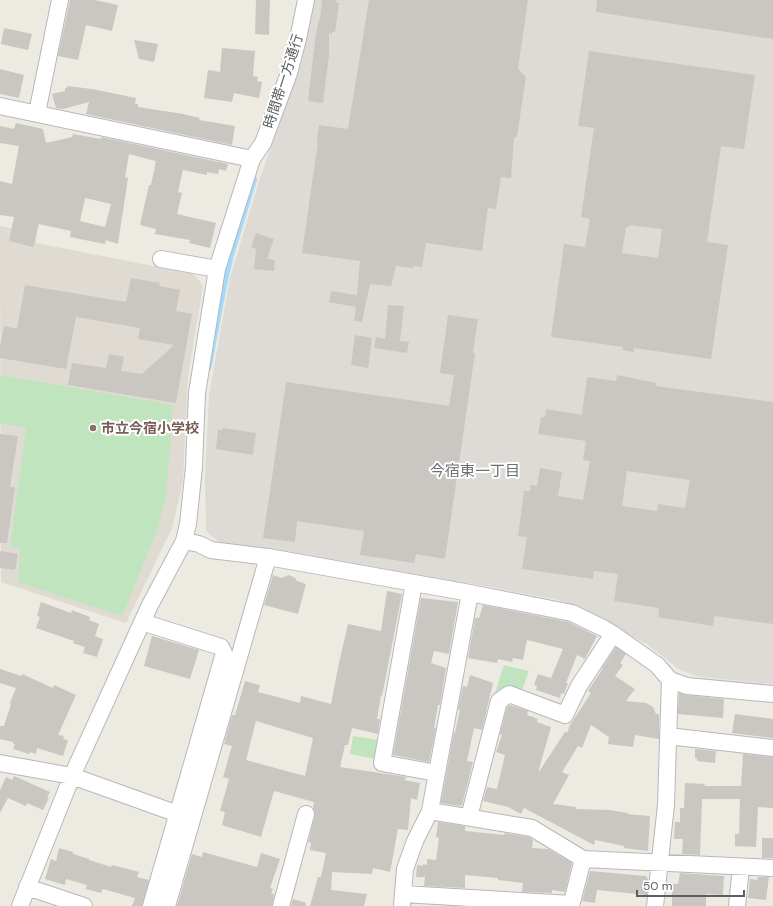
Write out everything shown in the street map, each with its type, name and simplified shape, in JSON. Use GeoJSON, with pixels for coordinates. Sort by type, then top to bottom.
{"type":"FeatureCollection","features":[{"type":"Feature","properties":{"kind":"street"},"geometry":{"type":"LineString","coordinates":[[37,114],[60,0]]}},
{"type":"Feature","properties":{"kind":"street","name":"時間帯一方通行"},"geometry":{"type":"LineString","coordinates":[[20,906],[72,776],[142,622],[184,541],[188,524],[194,467],[197,392],[218,269],[252,159],[263,143],[289,73],[306,0]]}},
{"type":"Feature","properties":{"kind":"street"},"geometry":{"type":"LineString","coordinates":[[0,106],[252,159]]}},
{"type":"Feature","properties":{"kind":"street"},"geometry":{"type":"LineString","coordinates":[[161,259],[218,269]]}},
{"type":"Feature","properties":{"kind":"street"},"geometry":{"type":"LineString","coordinates":[[184,541],[199,544],[211,550],[268,557],[572,613],[613,634],[657,665],[670,680],[687,686],[773,694]]}},
{"type":"Feature","properties":{"kind":"street"},"geometry":{"type":"LineString","coordinates":[[167,906],[268,557]]}},
{"type":"Feature","properties":{"kind":"street"},"geometry":{"type":"LineString","coordinates":[[414,583],[382,763],[436,773]]}},
{"type":"Feature","properties":{"kind":"street"},"geometry":{"type":"LineString","coordinates":[[470,593],[430,811],[414,841],[405,869],[402,900],[571,905],[583,859]]}},
{"type":"Feature","properties":{"kind":"street"},"geometry":{"type":"LineString","coordinates":[[142,622],[221,647],[224,653],[151,906]]}},
{"type":"Feature","properties":{"kind":"street"},"geometry":{"type":"LineString","coordinates":[[468,817],[499,701],[509,694],[565,715],[579,686],[613,634]]}},
{"type":"Feature","properties":{"kind":"street"},"geometry":{"type":"LineString","coordinates":[[655,906],[666,805],[670,680]]}},
{"type":"Feature","properties":{"kind":"street"},"geometry":{"type":"LineString","coordinates":[[668,736],[773,748]]}},
{"type":"Feature","properties":{"kind":"street"},"geometry":{"type":"LineString","coordinates":[[0,763],[72,776],[178,814]]}},
{"type":"Feature","properties":{"kind":"street"},"geometry":{"type":"LineString","coordinates":[[430,811],[532,828],[583,859],[773,868]]}},
{"type":"Feature","properties":{"kind":"street"},"geometry":{"type":"LineString","coordinates":[[281,906],[306,814]]}},
{"type":"Feature","properties":{"kind":"street"},"geometry":{"type":"LineString","coordinates":[[737,906],[741,867]]}},
{"type":"Feature","properties":{"kind":"street"},"geometry":{"type":"LineString","coordinates":[[27,887],[84,906]]}},
{"type":"Feature","properties":{"kind":"shaded area"},"geometry":{"type":"Polygon","coordinates":[[[314,0],[773,0],[773,684],[700,677],[680,670],[647,644],[559,600],[468,583],[455,585],[219,542],[206,531],[205,477],[209,395],[230,278],[260,178],[303,57],[314,0]]]}},
{"type":"Feature","properties":{"kind":"shaded area","name":"市立今宿小学校"},"geometry":{"type":"Polygon","coordinates":[[[0,226],[37,233],[36,243],[194,274],[203,286],[188,376],[183,481],[172,528],[126,623],[1,582],[0,226]]]}},
{"type":"Feature","properties":{"kind":"green space"},"geometry":{"type":"Polygon","coordinates":[[[0,375],[173,405],[166,497],[156,533],[122,616],[18,582],[20,548],[10,547],[26,428],[0,423],[0,375]]]}},
{"type":"Feature","properties":{"kind":"green space"},"geometry":{"type":"Polygon","coordinates":[[[504,665],[529,671],[522,690],[519,692],[505,688],[495,693],[504,665]]]}},
{"type":"Feature","properties":{"kind":"green space"},"geometry":{"type":"Polygon","coordinates":[[[353,736],[379,740],[376,759],[350,754],[353,736]]]}},
{"type":"Feature","properties":{"kind":"building"},"geometry":{"type":"Polygon","coordinates":[[[70,0],[95,0],[118,5],[112,31],[86,25],[78,60],[58,56],[70,0]]]}},
{"type":"Feature","properties":{"kind":"building"},"geometry":{"type":"Polygon","coordinates":[[[256,0],[270,0],[269,35],[255,34],[256,0]]]}},
{"type":"Feature","properties":{"kind":"building"},"geometry":{"type":"Polygon","coordinates":[[[322,0],[337,0],[336,3],[339,3],[335,32],[332,32],[332,34],[329,33],[329,56],[323,103],[308,101],[316,33],[319,19],[320,20],[322,0]]]}},
{"type":"Feature","properties":{"kind":"building"},"geometry":{"type":"Polygon","coordinates":[[[369,0],[528,0],[518,69],[526,77],[517,136],[514,138],[511,178],[501,177],[496,209],[488,208],[482,251],[426,243],[422,267],[413,266],[413,268],[396,266],[391,286],[370,284],[362,322],[354,321],[356,307],[329,302],[331,291],[357,295],[360,261],[302,253],[318,142],[319,125],[348,129],[369,0]]]}},
{"type":"Feature","properties":{"kind":"building"},"geometry":{"type":"Polygon","coordinates":[[[597,0],[773,0],[773,39],[596,12],[597,0]]]}},
{"type":"Feature","properties":{"kind":"building"},"geometry":{"type":"Polygon","coordinates":[[[4,28],[32,34],[28,50],[1,44],[4,28]]]}},
{"type":"Feature","properties":{"kind":"building"},"geometry":{"type":"Polygon","coordinates":[[[134,40],[158,44],[154,62],[139,59],[134,40]]]}},
{"type":"Feature","properties":{"kind":"building"},"geometry":{"type":"Polygon","coordinates":[[[222,48],[255,51],[253,76],[258,77],[257,81],[262,82],[259,98],[234,93],[232,102],[204,98],[208,70],[220,72],[222,48]]]}},
{"type":"Feature","properties":{"kind":"building"},"geometry":{"type":"Polygon","coordinates":[[[589,51],[755,75],[744,149],[721,146],[707,242],[728,245],[711,359],[634,348],[634,352],[622,350],[623,347],[551,337],[564,244],[585,247],[590,219],[581,217],[594,128],[578,126],[589,51]],[[629,225],[629,227],[626,227],[622,253],[658,258],[662,229],[629,225]]]}},
{"type":"Feature","properties":{"kind":"building"},"geometry":{"type":"Polygon","coordinates":[[[0,69],[24,75],[19,98],[0,94],[0,69]]]}},
{"type":"Feature","properties":{"kind":"building"},"geometry":{"type":"Polygon","coordinates":[[[67,86],[92,89],[136,98],[135,104],[138,104],[138,107],[183,114],[200,118],[199,120],[235,126],[232,145],[86,114],[89,102],[63,109],[56,108],[52,94],[65,91],[67,86]]]}},
{"type":"Feature","properties":{"kind":"building"},"geometry":{"type":"Polygon","coordinates":[[[16,123],[43,129],[46,143],[72,137],[73,134],[101,139],[101,137],[228,164],[226,171],[219,169],[218,174],[207,172],[207,175],[183,170],[178,192],[182,193],[177,214],[216,223],[210,248],[189,243],[190,240],[155,234],[156,229],[140,225],[156,161],[129,154],[125,177],[128,178],[118,244],[106,240],[105,244],[70,237],[71,231],[39,224],[33,247],[9,241],[14,217],[0,215],[0,181],[12,184],[19,146],[0,143],[0,126],[14,129],[16,123]],[[85,198],[80,221],[105,227],[111,204],[85,198]]]}},
{"type":"Feature","properties":{"kind":"building"},"geometry":{"type":"Polygon","coordinates":[[[256,233],[274,239],[267,259],[275,260],[274,271],[254,269],[256,249],[251,247],[256,233]]]}},
{"type":"Feature","properties":{"kind":"building"},"geometry":{"type":"Polygon","coordinates":[[[131,278],[160,283],[159,286],[180,290],[176,311],[192,314],[176,403],[68,385],[72,363],[106,368],[109,354],[124,357],[121,371],[142,374],[174,345],[138,339],[140,328],[76,317],[66,369],[0,358],[0,346],[4,326],[17,329],[25,285],[126,302],[131,278]]]}},
{"type":"Feature","properties":{"kind":"building"},"geometry":{"type":"Polygon","coordinates":[[[388,305],[404,306],[400,341],[409,342],[407,353],[374,348],[376,337],[385,339],[388,305]]]}},
{"type":"Feature","properties":{"kind":"building"},"geometry":{"type":"Polygon","coordinates":[[[448,315],[478,319],[473,353],[475,353],[445,559],[416,554],[414,563],[360,555],[364,531],[297,521],[295,542],[263,538],[286,382],[449,406],[454,375],[440,373],[448,315]]]}},
{"type":"Feature","properties":{"kind":"building"},"geometry":{"type":"Polygon","coordinates":[[[355,335],[372,338],[368,368],[351,365],[355,335]]]}},
{"type":"Feature","properties":{"kind":"building"},"geometry":{"type":"Polygon","coordinates":[[[617,375],[656,383],[656,386],[773,402],[773,624],[714,616],[713,626],[658,617],[659,608],[614,601],[618,574],[594,571],[593,579],[522,569],[527,537],[518,536],[524,491],[530,491],[530,485],[537,486],[540,468],[562,472],[558,496],[583,500],[590,461],[583,460],[586,441],[538,434],[541,417],[545,417],[546,409],[582,415],[587,377],[616,381],[617,375]],[[627,471],[622,506],[657,511],[658,504],[685,508],[690,480],[627,471]]]}},
{"type":"Feature","properties":{"kind":"building"},"geometry":{"type":"Polygon","coordinates":[[[223,428],[256,433],[253,455],[216,449],[218,430],[222,430],[223,428]]]}},
{"type":"Feature","properties":{"kind":"building"},"geometry":{"type":"Polygon","coordinates":[[[0,434],[18,436],[10,487],[15,487],[7,543],[0,543],[0,434]]]}},
{"type":"Feature","properties":{"kind":"building"},"geometry":{"type":"Polygon","coordinates":[[[0,551],[18,554],[15,570],[0,568],[0,551]]]}},
{"type":"Feature","properties":{"kind":"building"},"geometry":{"type":"Polygon","coordinates":[[[273,575],[281,578],[289,575],[297,581],[306,584],[298,614],[264,605],[273,575]]]}},
{"type":"Feature","properties":{"kind":"building"},"geometry":{"type":"Polygon","coordinates":[[[387,591],[402,594],[382,696],[381,695],[377,719],[380,719],[378,734],[352,728],[348,745],[345,745],[340,767],[407,777],[404,780],[420,783],[417,800],[411,798],[408,830],[398,829],[390,872],[373,868],[372,874],[332,872],[331,890],[367,894],[364,906],[310,906],[318,877],[321,877],[326,853],[310,850],[311,843],[308,842],[315,816],[315,811],[313,808],[314,802],[274,791],[261,837],[222,825],[225,812],[220,811],[229,779],[223,777],[232,746],[224,744],[232,715],[235,715],[245,681],[260,685],[258,692],[300,703],[301,696],[331,704],[348,624],[381,631],[387,591]],[[256,721],[246,760],[305,776],[313,738],[256,721]]]}},
{"type":"Feature","properties":{"kind":"building"},"geometry":{"type":"Polygon","coordinates":[[[421,598],[458,602],[449,654],[434,651],[431,663],[446,668],[440,705],[438,705],[434,728],[436,728],[429,762],[393,755],[421,598]]]}},
{"type":"Feature","properties":{"kind":"building"},"geometry":{"type":"Polygon","coordinates":[[[41,602],[71,613],[72,610],[90,617],[89,620],[99,624],[95,636],[103,639],[97,657],[83,653],[85,647],[73,643],[74,641],[36,628],[40,617],[37,616],[41,602]]]}},
{"type":"Feature","properties":{"kind":"building"},"geometry":{"type":"Polygon","coordinates":[[[483,605],[569,622],[597,636],[585,659],[577,655],[566,683],[568,683],[564,694],[561,693],[560,698],[536,690],[537,686],[534,685],[538,674],[551,678],[563,649],[527,640],[523,660],[513,658],[512,662],[498,659],[497,663],[468,658],[475,618],[479,618],[483,605]]]}},
{"type":"Feature","properties":{"kind":"building"},"geometry":{"type":"Polygon","coordinates":[[[152,636],[199,650],[190,679],[144,666],[152,636]]]}},
{"type":"Feature","properties":{"kind":"building"},"geometry":{"type":"Polygon","coordinates":[[[616,647],[626,654],[620,663],[623,665],[615,676],[635,689],[626,701],[646,703],[653,707],[656,714],[659,714],[659,739],[635,735],[633,747],[608,744],[609,737],[591,725],[582,748],[578,746],[562,772],[569,775],[553,804],[576,807],[576,809],[610,810],[628,813],[627,814],[650,816],[648,851],[624,848],[624,846],[595,840],[594,845],[524,808],[521,814],[508,807],[483,801],[487,787],[497,789],[505,755],[496,752],[502,735],[500,734],[507,707],[510,705],[528,711],[527,715],[538,719],[537,722],[551,727],[538,773],[565,732],[567,733],[570,725],[591,693],[588,691],[616,647]]]}},
{"type":"Feature","properties":{"kind":"building"},"geometry":{"type":"Polygon","coordinates":[[[0,669],[21,676],[22,674],[53,688],[54,685],[76,695],[58,735],[64,736],[63,739],[68,740],[63,756],[37,748],[36,754],[30,752],[29,754],[13,749],[15,744],[13,744],[13,742],[0,739],[0,726],[4,726],[11,704],[10,703],[16,688],[0,683],[0,669]]]}},
{"type":"Feature","properties":{"kind":"building"},"geometry":{"type":"Polygon","coordinates":[[[470,675],[493,683],[482,730],[474,728],[467,761],[473,762],[462,805],[460,806],[441,803],[454,732],[455,733],[460,710],[458,709],[463,686],[467,687],[470,675]]]}},
{"type":"Feature","properties":{"kind":"building"},"geometry":{"type":"Polygon","coordinates":[[[679,693],[724,699],[723,718],[678,714],[679,693]]]}},
{"type":"Feature","properties":{"kind":"building"},"geometry":{"type":"Polygon","coordinates":[[[735,714],[773,719],[773,738],[732,733],[735,714]]]}},
{"type":"Feature","properties":{"kind":"building"},"geometry":{"type":"Polygon","coordinates":[[[695,749],[716,751],[715,763],[697,761],[697,758],[695,758],[695,749]]]}},
{"type":"Feature","properties":{"kind":"building"},"geometry":{"type":"Polygon","coordinates":[[[743,754],[773,757],[773,808],[758,807],[756,847],[735,846],[735,834],[739,834],[740,799],[702,799],[700,855],[682,854],[683,839],[674,839],[675,822],[680,822],[680,808],[684,808],[685,783],[705,784],[704,786],[741,786],[743,754]]]}},
{"type":"Feature","properties":{"kind":"building"},"geometry":{"type":"Polygon","coordinates":[[[14,776],[50,792],[47,798],[49,798],[43,810],[27,803],[26,806],[8,798],[0,813],[0,790],[6,777],[12,780],[14,776]]]}},
{"type":"Feature","properties":{"kind":"building"},"geometry":{"type":"Polygon","coordinates":[[[438,822],[465,826],[465,831],[504,835],[505,833],[529,837],[533,840],[532,848],[548,849],[572,863],[565,892],[552,890],[552,893],[522,892],[523,883],[498,880],[498,878],[465,875],[465,888],[424,886],[425,877],[416,877],[417,865],[427,865],[427,859],[436,860],[439,838],[436,837],[438,822]]]}},
{"type":"Feature","properties":{"kind":"building"},"geometry":{"type":"Polygon","coordinates":[[[762,838],[773,838],[773,858],[762,858],[762,838]]]}},
{"type":"Feature","properties":{"kind":"building"},"geometry":{"type":"Polygon","coordinates":[[[59,848],[111,867],[112,865],[139,872],[137,877],[149,880],[142,906],[132,906],[135,898],[103,889],[101,893],[86,889],[87,885],[66,879],[65,885],[45,879],[51,859],[56,861],[59,848]]]}},
{"type":"Feature","properties":{"kind":"building"},"geometry":{"type":"Polygon","coordinates":[[[203,852],[257,867],[261,853],[280,859],[270,888],[273,889],[271,893],[274,894],[272,906],[177,906],[192,854],[202,857],[203,852]]]}},
{"type":"Feature","properties":{"kind":"building"},"geometry":{"type":"Polygon","coordinates":[[[590,871],[646,876],[648,879],[647,895],[597,890],[595,903],[582,901],[590,871]]]}},
{"type":"Feature","properties":{"kind":"building"},"geometry":{"type":"Polygon","coordinates":[[[680,873],[724,876],[723,895],[706,894],[706,906],[672,906],[672,884],[678,884],[680,873]]]}},
{"type":"Feature","properties":{"kind":"building"},"geometry":{"type":"Polygon","coordinates":[[[758,877],[769,877],[766,900],[748,898],[750,879],[757,880],[758,877]]]}},
{"type":"Feature","properties":{"kind":"building"},"geometry":{"type":"Polygon","coordinates":[[[293,899],[306,903],[306,906],[291,906],[293,899]]]}},
{"type":"Feature","properties":{"kind":"waterway"},"geometry":{"type":"LineString","coordinates":[[209,368],[232,254],[255,179]]}},
{"type":"Feature","properties":{"kind":"place","name":"市立今宿小学校"},"geometry":{"type":"Point","coordinates":[93,428]}},
{"type":"Feature","properties":{"kind":"district","name":"今宿東一丁目"},"geometry":{"type":"Point","coordinates":[475,471]}}]}
